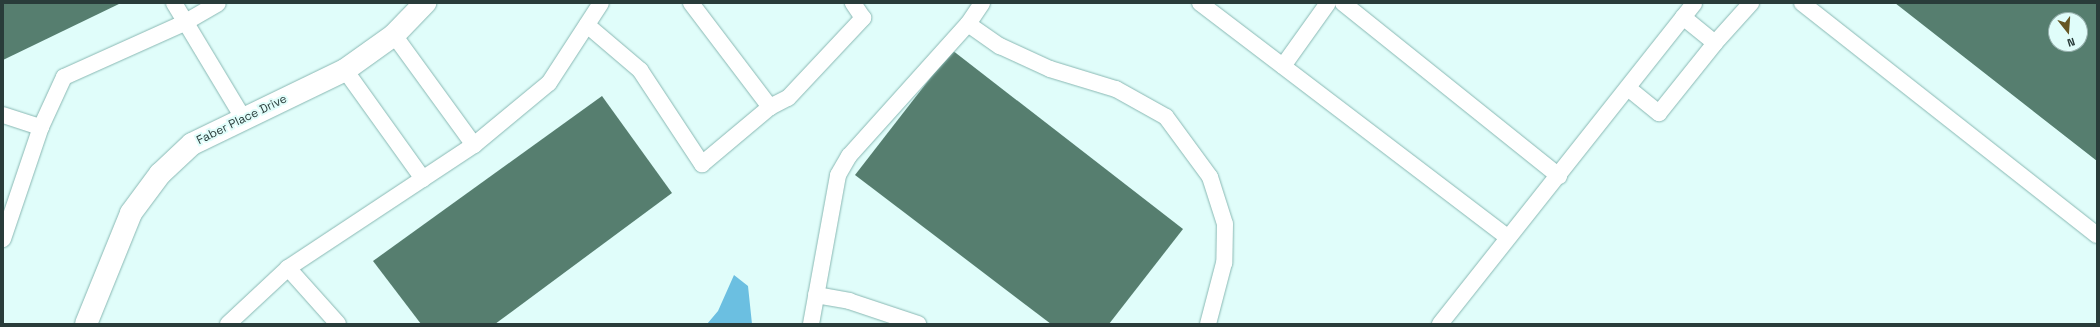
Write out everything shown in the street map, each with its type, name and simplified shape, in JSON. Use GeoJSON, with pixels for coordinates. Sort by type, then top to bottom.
{"type":"FeatureCollection","features":[{"type":"Feature","properties":{"kind":"street","name":"Faber Place Drive"},"geometry":{"type":"LineString","coordinates":[[86,324],[131,213],[160,174],[192,144],[243,118],[345,70],[394,35],[425,3]]}},
{"type":"Feature","properties":{"kind":"lane"},"geometry":{"type":"LineString","coordinates":[[174,3],[184,23],[243,118]]}},
{"type":"Feature","properties":{"kind":"lane"},"geometry":{"type":"LineString","coordinates":[[3,239],[41,127],[64,78],[184,23],[218,3]]}},
{"type":"Feature","properties":{"kind":"lane"},"geometry":{"type":"LineString","coordinates":[[228,324],[288,268],[474,145],[549,83],[602,3]]}},
{"type":"Feature","properties":{"kind":"lane"},"geometry":{"type":"LineString","coordinates":[[691,3],[770,107]]}},
{"type":"Feature","properties":{"kind":"lane"},"geometry":{"type":"LineString","coordinates":[[587,25],[640,70],[702,164],[770,107],[788,98],[863,18],[853,3]]}},
{"type":"Feature","properties":{"kind":"lane"},"geometry":{"type":"LineString","coordinates":[[811,324],[838,175],[849,156],[968,24],[982,3]]}},
{"type":"Feature","properties":{"kind":"lane"},"geometry":{"type":"LineString","coordinates":[[1200,3],[1507,237]]}},
{"type":"Feature","properties":{"kind":"lane"},"geometry":{"type":"LineString","coordinates":[[1283,66],[1328,3]]}},
{"type":"Feature","properties":{"kind":"lane"},"geometry":{"type":"LineString","coordinates":[[1343,3],[1559,176]]}},
{"type":"Feature","properties":{"kind":"lane"},"geometry":{"type":"LineString","coordinates":[[1440,324],[1507,237],[1559,176],[1694,3]]}},
{"type":"Feature","properties":{"kind":"lane"},"geometry":{"type":"LineString","coordinates":[[1628,88],[1659,113],[1715,43],[1751,3]]}},
{"type":"Feature","properties":{"kind":"lane"},"geometry":{"type":"LineString","coordinates":[[1802,3],[2097,235]]}},
{"type":"Feature","properties":{"kind":"lane"},"geometry":{"type":"LineString","coordinates":[[1683,17],[1715,43]]}},
{"type":"Feature","properties":{"kind":"lane"},"geometry":{"type":"LineString","coordinates":[[968,24],[1000,46],[1036,63],[1116,89],[1166,117],[1210,177],[1225,224],[1224,262],[1208,324]]}},
{"type":"Feature","properties":{"kind":"lane"},"geometry":{"type":"LineString","coordinates":[[394,35],[474,145]]}},
{"type":"Feature","properties":{"kind":"lane"},"geometry":{"type":"LineString","coordinates":[[345,70],[423,180]]}},
{"type":"Feature","properties":{"kind":"lane"},"geometry":{"type":"LineString","coordinates":[[3,115],[41,127]]}},
{"type":"Feature","properties":{"kind":"lane"},"geometry":{"type":"LineString","coordinates":[[288,268],[338,324]]}},
{"type":"Feature","properties":{"kind":"lane"},"geometry":{"type":"LineString","coordinates":[[816,295],[849,301],[918,324]]}},
{"type":"Feature","properties":{"kind":"water"},"geometry":{"type":"Polygon","coordinates":[[[734,275],[748,286],[752,324],[707,324],[718,311],[734,275]]]}},
{"type":"Feature","properties":{"kind":"building"},"geometry":{"type":"Polygon","coordinates":[[[3,3],[121,3],[3,60],[3,3]]]}},
{"type":"Feature","properties":{"kind":"building"},"geometry":{"type":"Polygon","coordinates":[[[1895,3],[2097,3],[2097,161],[1895,3]]]}},
{"type":"Feature","properties":{"kind":"building"},"geometry":{"type":"Polygon","coordinates":[[[952,50],[1183,229],[1109,324],[1051,324],[855,175],[952,50]]]}},
{"type":"Feature","properties":{"kind":"building"},"geometry":{"type":"Polygon","coordinates":[[[602,96],[672,193],[495,324],[421,324],[373,261],[602,96]]]}}]}
